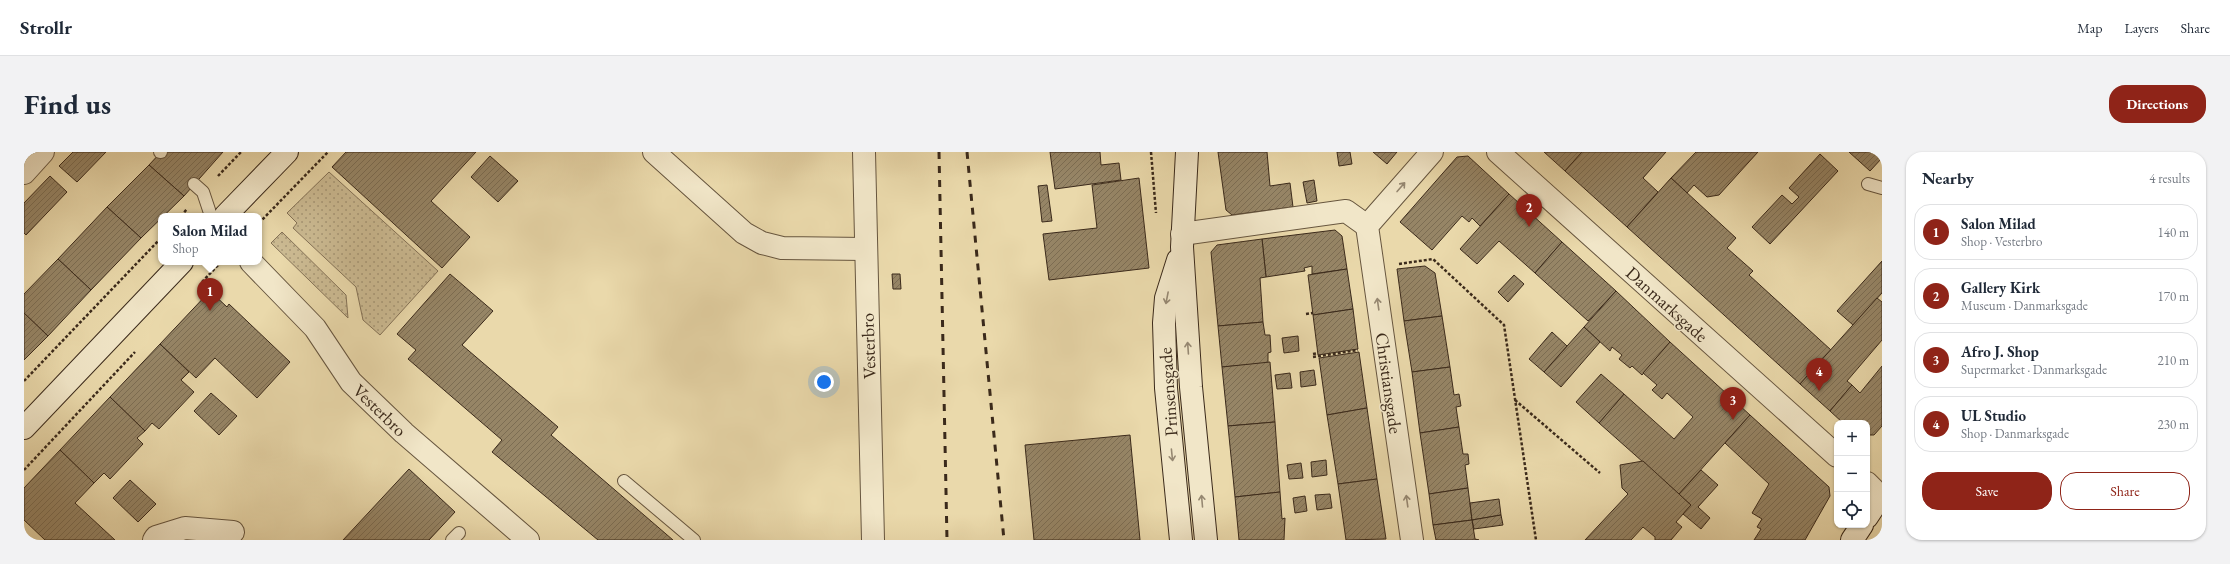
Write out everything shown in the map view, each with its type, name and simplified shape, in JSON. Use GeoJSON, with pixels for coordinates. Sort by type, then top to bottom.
{"type":"FeatureCollection","features":[{"type":"Feature","properties":{"kind":"street"},"geometry":{"type":"LineString","coordinates":[[24,173],[43,152]]}},
{"type":"Feature","properties":{"kind":"street"},"geometry":{"type":"LineString","coordinates":[[228,213],[287,152]]}},
{"type":"Feature","properties":{"kind":"street"},"geometry":{"type":"LineString","coordinates":[[654,152],[744,233],[762,243],[782,248],[865,249]]}},
{"type":"Feature","properties":{"kind":"street","name":"Vesterbro"},"geometry":{"type":"LineString","coordinates":[[864,152],[865,249],[873,540]]}},
{"type":"Feature","properties":{"kind":"street","name":"Prinsensgade"},"geometry":{"type":"LineString","coordinates":[[1187,152],[1182,241],[1191,380],[1206,540]]}},
{"type":"Feature","properties":{"kind":"street"},"geometry":{"type":"LineString","coordinates":[[1182,241],[1346,211],[1367,226],[1432,152]]}},
{"type":"Feature","properties":{"kind":"street","name":"Danmarksgade"},"geometry":{"type":"LineString","coordinates":[[1498,152],[1834,453]]}},
{"type":"Feature","properties":{"kind":"street","name":"Christiansgade"},"geometry":{"type":"LineString","coordinates":[[1367,226],[1412,540]]}},
{"type":"Feature","properties":{"kind":"street","name":"Prinsensgade"},"geometry":{"type":"LineString","coordinates":[[1181,540],[1166,388],[1164,323],[1166,298],[1182,241]]}},
{"type":"Feature","properties":{"kind":"street"},"geometry":{"type":"LineString","coordinates":[[24,428],[179,265]]}},
{"type":"Feature","properties":{"kind":"street","name":"Vesterbro"},"geometry":{"type":"LineString","coordinates":[[254,265],[315,328],[351,382],[404,433],[528,540]]}},
{"type":"Feature","properties":{"kind":"street"},"geometry":{"type":"LineString","coordinates":[[1870,510],[1878,492]]}},
{"type":"Feature","properties":{"kind":"street"},"geometry":{"type":"LineString","coordinates":[[154,540],[156,537],[185,528],[233,532]]}},
{"type":"Feature","properties":{"kind":"street"},"geometry":{"type":"LineString","coordinates":[[1852,540],[1860,528]]}},
{"type":"Feature","properties":{"kind":"lane"},"geometry":{"type":"LineString","coordinates":[[194,184],[203,192],[210,213]]}},
{"type":"Feature","properties":{"kind":"lane"},"geometry":{"type":"LineString","coordinates":[[1868,184],[1882,188]]}},
{"type":"Feature","properties":{"kind":"lane"},"geometry":{"type":"LineString","coordinates":[[624,481],[694,540]]}},
{"type":"Feature","properties":{"kind":"path"},"geometry":{"type":"LineString","coordinates":[[226,168],[241,152]]}},
{"type":"Feature","properties":{"kind":"path"},"geometry":{"type":"LineString","coordinates":[[262,220],[328,152]]}},
{"type":"Feature","properties":{"kind":"path"},"geometry":{"type":"LineString","coordinates":[[24,381],[158,241]]}},
{"type":"Feature","properties":{"kind":"path"},"geometry":{"type":"LineString","coordinates":[[1372,267],[1433,259],[1504,325],[1536,540]]}},
{"type":"Feature","properties":{"kind":"path"},"geometry":{"type":"LineString","coordinates":[[201,283],[218,265]]}},
{"type":"Feature","properties":{"kind":"path"},"geometry":{"type":"LineString","coordinates":[[1306,314],[1313,313]]}},
{"type":"Feature","properties":{"kind":"path"},"geometry":{"type":"LineString","coordinates":[[24,470],[138,349]]}},
{"type":"Feature","properties":{"kind":"path"},"geometry":{"type":"LineString","coordinates":[[1318,353],[1313,356],[1359,350]]}},
{"type":"Feature","properties":{"kind":"path"},"geometry":{"type":"LineString","coordinates":[[1515,400],[1600,473]]}},
{"type":"Feature","properties":{"kind":"shaded area"},"geometry":{"type":"Polygon","coordinates":[[[329,172],[438,271],[380,335],[363,320],[356,287],[293,228],[297,223],[287,213],[329,172]]]}},
{"type":"Feature","properties":{"kind":"shaded area"},"geometry":{"type":"Polygon","coordinates":[[[282,232],[346,295],[348,318],[271,243],[282,232]]]}},
{"type":"Feature","properties":{"kind":"building"},"geometry":{"type":"Polygon","coordinates":[[[73,152],[106,152],[77,182],[59,166],[73,152]]]}},
{"type":"Feature","properties":{"kind":"building"},"geometry":{"type":"Polygon","coordinates":[[[161,152],[223,152],[184,196],[149,165],[161,152]]]}},
{"type":"Feature","properties":{"kind":"building"},"geometry":{"type":"Polygon","coordinates":[[[346,152],[476,152],[431,201],[470,237],[442,268],[332,167],[346,152]]]}},
{"type":"Feature","properties":{"kind":"building"},"geometry":{"type":"Polygon","coordinates":[[[1050,152],[1100,152],[1101,165],[1119,163],[1121,180],[1055,189],[1050,152]]]}},
{"type":"Feature","properties":{"kind":"building"},"geometry":{"type":"Polygon","coordinates":[[[1218,152],[1267,152],[1270,186],[1290,183],[1293,207],[1232,215],[1226,210],[1218,152]]]}},
{"type":"Feature","properties":{"kind":"building"},"geometry":{"type":"Polygon","coordinates":[[[1337,152],[1350,152],[1352,164],[1339,166],[1337,152]]]}},
{"type":"Feature","properties":{"kind":"building"},"geometry":{"type":"Polygon","coordinates":[[[1373,152],[1397,152],[1387,164],[1373,152]]]}},
{"type":"Feature","properties":{"kind":"building"},"geometry":{"type":"Polygon","coordinates":[[[1544,152],[1582,152],[1565,171],[1544,152]]]}},
{"type":"Feature","properties":{"kind":"building"},"geometry":{"type":"Polygon","coordinates":[[[1582,152],[1666,152],[1643,178],[1658,192],[1627,227],[1565,171],[1582,152]]]}},
{"type":"Feature","properties":{"kind":"building"},"geometry":{"type":"Polygon","coordinates":[[[1696,152],[1758,152],[1719,195],[1707,197],[1694,185],[1687,193],[1671,178],[1696,152]]]}},
{"type":"Feature","properties":{"kind":"building"},"geometry":{"type":"Polygon","coordinates":[[[1849,152],[1882,152],[1882,158],[1870,171],[1849,152]]]}},
{"type":"Feature","properties":{"kind":"building"},"geometry":{"type":"Polygon","coordinates":[[[1820,154],[1838,171],[1770,244],[1752,227],[1782,195],[1792,204],[1799,197],[1789,188],[1820,154]]]}},
{"type":"Feature","properties":{"kind":"building"},"geometry":{"type":"Polygon","coordinates":[[[490,156],[518,181],[498,202],[471,177],[490,156]]]}},
{"type":"Feature","properties":{"kind":"building"},"geometry":{"type":"Polygon","coordinates":[[[1468,156],[1509,194],[1480,226],[1472,218],[1469,222],[1462,216],[1432,250],[1400,222],[1457,157],[1468,156]]]}},
{"type":"Feature","properties":{"kind":"building"},"geometry":{"type":"Polygon","coordinates":[[[149,165],[184,196],[167,213],[158,213],[158,221],[141,238],[107,207],[149,165]]]}},
{"type":"Feature","properties":{"kind":"building"},"geometry":{"type":"Polygon","coordinates":[[[50,176],[67,192],[26,235],[24,233],[24,203],[50,176]]]}},
{"type":"Feature","properties":{"kind":"building"},"geometry":{"type":"Polygon","coordinates":[[[1139,178],[1149,268],[1049,280],[1043,234],[1097,228],[1092,185],[1139,178]]]}},
{"type":"Feature","properties":{"kind":"building"},"geometry":{"type":"Polygon","coordinates":[[[1671,178],[1736,238],[1727,248],[1753,271],[1749,275],[1831,350],[1800,384],[1627,227],[1671,178]]]}},
{"type":"Feature","properties":{"kind":"building"},"geometry":{"type":"Polygon","coordinates":[[[1314,180],[1317,201],[1307,203],[1303,182],[1314,180]]]}},
{"type":"Feature","properties":{"kind":"building"},"geometry":{"type":"Polygon","coordinates":[[[1047,185],[1052,221],[1042,222],[1038,186],[1047,185]]]}},
{"type":"Feature","properties":{"kind":"building"},"geometry":{"type":"Polygon","coordinates":[[[1509,194],[1562,242],[1535,273],[1499,241],[1477,264],[1460,249],[1509,194]]]}},
{"type":"Feature","properties":{"kind":"building"},"geometry":{"type":"Polygon","coordinates":[[[107,207],[141,238],[91,290],[58,259],[107,207]]]}},
{"type":"Feature","properties":{"kind":"building"},"geometry":{"type":"Polygon","coordinates":[[[1335,230],[1342,236],[1347,269],[1312,274],[1312,266],[1304,268],[1305,271],[1266,277],[1262,239],[1335,230]]]}},
{"type":"Feature","properties":{"kind":"building"},"geometry":{"type":"Polygon","coordinates":[[[1262,239],[1266,277],[1260,278],[1263,322],[1218,326],[1211,252],[1217,245],[1262,239]]]}},
{"type":"Feature","properties":{"kind":"building"},"geometry":{"type":"Polygon","coordinates":[[[1562,242],[1616,291],[1588,321],[1535,273],[1562,242]]]}},
{"type":"Feature","properties":{"kind":"building"},"geometry":{"type":"Polygon","coordinates":[[[58,259],[91,290],[48,336],[24,313],[24,294],[58,259]]]}},
{"type":"Feature","properties":{"kind":"building"},"geometry":{"type":"Polygon","coordinates":[[[1882,261],[1882,293],[1853,325],[1837,311],[1882,261]]]}},
{"type":"Feature","properties":{"kind":"building"},"geometry":{"type":"Polygon","coordinates":[[[1425,266],[1435,273],[1442,316],[1404,321],[1397,269],[1425,266]]]}},
{"type":"Feature","properties":{"kind":"building"},"geometry":{"type":"Polygon","coordinates":[[[1347,269],[1353,309],[1313,315],[1308,275],[1347,269]]]}},
{"type":"Feature","properties":{"kind":"building"},"geometry":{"type":"Polygon","coordinates":[[[450,274],[493,311],[462,345],[558,427],[551,435],[673,540],[598,540],[492,452],[502,440],[408,359],[416,350],[397,334],[450,274]]]}},
{"type":"Feature","properties":{"kind":"building"},"geometry":{"type":"Polygon","coordinates":[[[892,274],[900,274],[901,289],[893,289],[892,274]]]}},
{"type":"Feature","properties":{"kind":"building"},"geometry":{"type":"Polygon","coordinates":[[[1514,275],[1524,284],[1508,302],[1498,292],[1514,275]]]}},
{"type":"Feature","properties":{"kind":"building"},"geometry":{"type":"Polygon","coordinates":[[[210,291],[227,307],[229,304],[290,362],[257,398],[215,358],[196,378],[160,344],[210,291]]]}},
{"type":"Feature","properties":{"kind":"building"},"geometry":{"type":"Polygon","coordinates":[[[1616,291],[1670,342],[1642,375],[1632,366],[1630,368],[1619,359],[1622,355],[1612,347],[1610,351],[1584,327],[1616,291]]]}},
{"type":"Feature","properties":{"kind":"building"},"geometry":{"type":"Polygon","coordinates":[[[1877,298],[1882,302],[1882,340],[1847,381],[1852,385],[1830,411],[1800,384],[1877,298]]]}},
{"type":"Feature","properties":{"kind":"building"},"geometry":{"type":"Polygon","coordinates":[[[1353,309],[1358,349],[1318,355],[1313,315],[1353,309]]]}},
{"type":"Feature","properties":{"kind":"building"},"geometry":{"type":"Polygon","coordinates":[[[24,313],[48,336],[24,360],[24,313]]]}},
{"type":"Feature","properties":{"kind":"building"},"geometry":{"type":"Polygon","coordinates":[[[1442,316],[1450,367],[1412,372],[1404,321],[1442,316]]]}},
{"type":"Feature","properties":{"kind":"building"},"geometry":{"type":"Polygon","coordinates":[[[1263,322],[1265,335],[1270,335],[1271,352],[1268,353],[1268,363],[1222,367],[1218,326],[1263,322]]]}},
{"type":"Feature","properties":{"kind":"building"},"geometry":{"type":"Polygon","coordinates":[[[1584,327],[1600,342],[1561,387],[1544,372],[1584,327]]]}},
{"type":"Feature","properties":{"kind":"building"},"geometry":{"type":"Polygon","coordinates":[[[1552,332],[1567,346],[1544,372],[1529,359],[1552,332]]]}},
{"type":"Feature","properties":{"kind":"building"},"geometry":{"type":"Polygon","coordinates":[[[1298,336],[1299,351],[1284,353],[1282,338],[1298,336]]]}},
{"type":"Feature","properties":{"kind":"building"},"geometry":{"type":"Polygon","coordinates":[[[1670,342],[1750,415],[1679,494],[1599,423],[1624,394],[1674,439],[1693,417],[1667,393],[1662,399],[1652,390],[1657,385],[1643,373],[1670,342]]]}},
{"type":"Feature","properties":{"kind":"building"},"geometry":{"type":"Polygon","coordinates":[[[160,344],[189,372],[181,380],[194,392],[159,429],[152,423],[145,431],[110,397],[160,344]]]}},
{"type":"Feature","properties":{"kind":"building"},"geometry":{"type":"Polygon","coordinates":[[[1359,352],[1367,408],[1327,415],[1319,358],[1359,352]]]}},
{"type":"Feature","properties":{"kind":"building"},"geometry":{"type":"Polygon","coordinates":[[[1270,362],[1275,422],[1228,426],[1222,367],[1270,362]]]}},
{"type":"Feature","properties":{"kind":"building"},"geometry":{"type":"Polygon","coordinates":[[[1882,366],[1882,426],[1874,435],[1870,435],[1870,420],[1840,420],[1830,411],[1852,385],[1860,393],[1882,366]]]}},
{"type":"Feature","properties":{"kind":"building"},"geometry":{"type":"Polygon","coordinates":[[[1450,367],[1454,395],[1459,394],[1461,406],[1456,407],[1459,427],[1420,433],[1412,372],[1450,367]]]}},
{"type":"Feature","properties":{"kind":"building"},"geometry":{"type":"Polygon","coordinates":[[[1314,370],[1316,385],[1301,387],[1300,372],[1314,370]]]}},
{"type":"Feature","properties":{"kind":"building"},"geometry":{"type":"Polygon","coordinates":[[[1290,373],[1292,388],[1277,389],[1275,375],[1290,373]]]}},
{"type":"Feature","properties":{"kind":"building"},"geometry":{"type":"Polygon","coordinates":[[[1601,374],[1624,394],[1599,423],[1576,402],[1601,374]]]}},
{"type":"Feature","properties":{"kind":"building"},"geometry":{"type":"Polygon","coordinates":[[[211,393],[237,416],[219,435],[194,411],[211,393]]]}},
{"type":"Feature","properties":{"kind":"building"},"geometry":{"type":"Polygon","coordinates":[[[110,397],[145,431],[137,438],[143,444],[110,479],[104,473],[94,483],[60,450],[110,397]]]}},
{"type":"Feature","properties":{"kind":"building"},"geometry":{"type":"Polygon","coordinates":[[[1367,408],[1377,479],[1338,484],[1327,415],[1367,408]]]}},
{"type":"Feature","properties":{"kind":"building"},"geometry":{"type":"Polygon","coordinates":[[[1750,415],[1829,487],[1830,496],[1805,540],[1754,540],[1761,529],[1757,527],[1762,519],[1752,513],[1769,484],[1725,443],[1750,415]]]}},
{"type":"Feature","properties":{"kind":"building"},"geometry":{"type":"Polygon","coordinates":[[[1275,422],[1280,492],[1235,497],[1228,426],[1275,422]]]}},
{"type":"Feature","properties":{"kind":"building"},"geometry":{"type":"Polygon","coordinates":[[[1459,427],[1463,454],[1468,454],[1469,464],[1465,465],[1468,488],[1429,494],[1420,433],[1459,427]]]}},
{"type":"Feature","properties":{"kind":"building"},"geometry":{"type":"Polygon","coordinates":[[[1130,435],[1140,540],[1034,540],[1025,445],[1130,435]]]}},
{"type":"Feature","properties":{"kind":"building"},"geometry":{"type":"Polygon","coordinates":[[[60,450],[94,483],[75,503],[115,540],[45,540],[24,520],[24,488],[60,450]]]}},
{"type":"Feature","properties":{"kind":"building"},"geometry":{"type":"Polygon","coordinates":[[[1326,460],[1327,475],[1312,477],[1311,462],[1326,460]]]}},
{"type":"Feature","properties":{"kind":"building"},"geometry":{"type":"Polygon","coordinates":[[[1643,461],[1691,505],[1676,522],[1682,527],[1671,540],[1655,540],[1655,537],[1643,527],[1631,540],[1585,540],[1628,494],[1622,488],[1620,465],[1643,461]]]}},
{"type":"Feature","properties":{"kind":"building"},"geometry":{"type":"Polygon","coordinates":[[[1301,463],[1303,478],[1289,479],[1287,465],[1301,463]]]}},
{"type":"Feature","properties":{"kind":"building"},"geometry":{"type":"Polygon","coordinates":[[[409,469],[455,512],[429,540],[343,540],[409,469]]]}},
{"type":"Feature","properties":{"kind":"building"},"geometry":{"type":"Polygon","coordinates":[[[1701,470],[1718,485],[1698,507],[1710,518],[1701,529],[1683,514],[1691,505],[1679,494],[1701,470]]]}},
{"type":"Feature","properties":{"kind":"building"},"geometry":{"type":"Polygon","coordinates":[[[1377,479],[1386,539],[1346,540],[1338,484],[1377,479]]]}},
{"type":"Feature","properties":{"kind":"building"},"geometry":{"type":"Polygon","coordinates":[[[130,480],[156,504],[138,522],[113,498],[130,480]]]}},
{"type":"Feature","properties":{"kind":"building"},"geometry":{"type":"Polygon","coordinates":[[[1468,488],[1472,520],[1433,525],[1429,494],[1468,488]]]}},
{"type":"Feature","properties":{"kind":"building"},"geometry":{"type":"Polygon","coordinates":[[[1280,492],[1282,519],[1285,518],[1284,540],[1239,540],[1235,497],[1280,492]]]}},
{"type":"Feature","properties":{"kind":"building"},"geometry":{"type":"Polygon","coordinates":[[[1330,494],[1332,508],[1317,510],[1315,495],[1330,494]]]}},
{"type":"Feature","properties":{"kind":"building"},"geometry":{"type":"Polygon","coordinates":[[[1305,496],[1307,511],[1295,513],[1293,498],[1305,496]]]}},
{"type":"Feature","properties":{"kind":"building"},"geometry":{"type":"Polygon","coordinates":[[[1499,499],[1501,515],[1472,520],[1470,503],[1499,499]]]}},
{"type":"Feature","properties":{"kind":"building"},"geometry":{"type":"Polygon","coordinates":[[[1501,515],[1503,525],[1474,529],[1472,520],[1501,515]]]}},
{"type":"Feature","properties":{"kind":"building"},"geometry":{"type":"Polygon","coordinates":[[[1472,520],[1475,539],[1479,540],[1436,540],[1433,525],[1472,520]]]}},
{"type":"Feature","properties":{"kind":"railway"},"geometry":{"type":"LineString","coordinates":[[939,152],[947,540]]}},
{"type":"Feature","properties":{"kind":"railway"},"geometry":{"type":"LineString","coordinates":[[967,152],[1004,540]]}},
{"type":"Feature","properties":{"kind":"place","name":"Gallery Kirk"},"geometry":{"type":"Point","coordinates":[1529,227]}},
{"type":"Feature","properties":{"kind":"place","name":"Salon Milad"},"geometry":{"type":"Point","coordinates":[210,311]}},
{"type":"Feature","properties":{"kind":"place","name":"UL Studio"},"geometry":{"type":"Point","coordinates":[1819,391]}},
{"type":"Feature","properties":{"kind":"place","name":"Afro J. Shop"},"geometry":{"type":"Point","coordinates":[1733,420]}}]}
